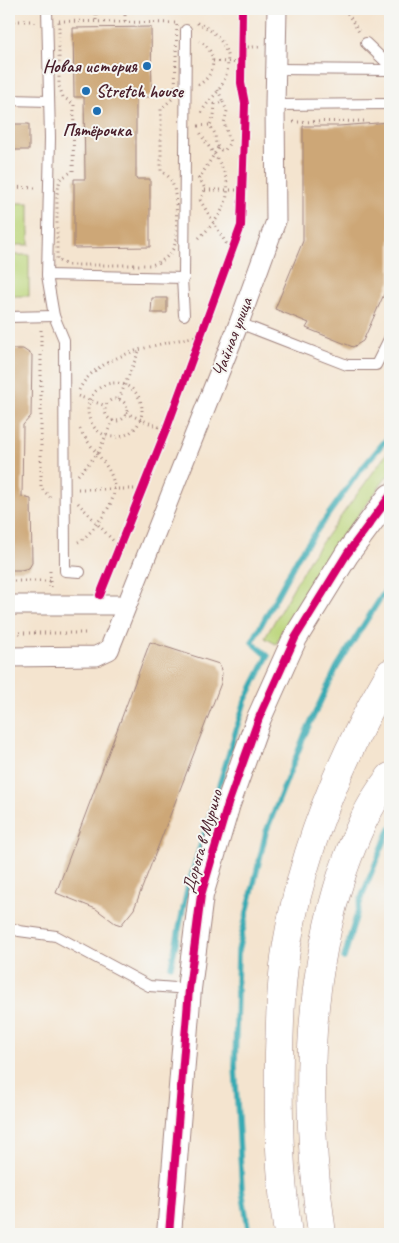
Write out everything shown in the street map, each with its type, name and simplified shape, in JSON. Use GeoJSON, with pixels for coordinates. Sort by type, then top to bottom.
{"type":"FeatureCollection","features":[{"type":"Feature","properties":{"kind":"main road"},"geometry":{"type":"LineString","coordinates":[[288,1234],[282,1194],[277,1127],[280,1002],[287,944],[318,826],[341,770],[373,702],[390,673]]}},
{"type":"Feature","properties":{"kind":"main road"},"geometry":{"type":"LineString","coordinates":[[322,1234],[316,1190],[312,1078],[315,1002],[322,948],[336,892],[355,837],[372,804],[390,777]]}},
{"type":"Feature","properties":{"kind":"street","name":"Чайная улица"},"geometry":{"type":"LineString","coordinates":[[9,657],[96,656],[110,650],[239,322],[276,221],[275,105],[278,9]]}},
{"type":"Feature","properties":{"kind":"street","name":"Дорога в Мурино"},"geometry":{"type":"LineString","coordinates":[[169,1234],[189,989],[200,895],[228,804],[259,718],[295,638],[347,554],[390,496]]}},
{"type":"Feature","properties":{"kind":"street"},"geometry":{"type":"LineString","coordinates":[[9,605],[126,606]]}},
{"type":"Feature","properties":{"kind":"lane"},"geometry":{"type":"LineString","coordinates":[[47,9],[49,100],[47,275],[54,316],[64,340],[65,572],[80,572]]}},
{"type":"Feature","properties":{"kind":"lane"},"geometry":{"type":"LineString","coordinates":[[184,315],[182,278],[185,247],[187,25]]}},
{"type":"Feature","properties":{"kind":"lane"},"geometry":{"type":"LineString","coordinates":[[366,43],[390,68]]}},
{"type":"Feature","properties":{"kind":"lane"},"geometry":{"type":"LineString","coordinates":[[276,69],[390,68]]}},
{"type":"Feature","properties":{"kind":"lane"},"geometry":{"type":"LineString","coordinates":[[9,100],[49,100]]}},
{"type":"Feature","properties":{"kind":"lane"},"geometry":{"type":"LineString","coordinates":[[275,105],[390,104]]}},
{"type":"Feature","properties":{"kind":"lane"},"geometry":{"type":"LineString","coordinates":[[47,275],[182,278]]}},
{"type":"Feature","properties":{"kind":"lane"},"geometry":{"type":"LineString","coordinates":[[9,317],[54,316]]}},
{"type":"Feature","properties":{"kind":"lane"},"geometry":{"type":"LineString","coordinates":[[239,322],[347,365],[376,364],[390,337]]}},
{"type":"Feature","properties":{"kind":"lane"},"geometry":{"type":"LineString","coordinates":[[9,926],[18,931],[56,936],[149,986],[189,989]]}},
{"type":"Feature","properties":{"kind":"path"},"geometry":{"type":"LineString","coordinates":[[96,9],[96,21]]}},
{"type":"Feature","properties":{"kind":"path"},"geometry":{"type":"LineString","coordinates":[[125,9],[125,21]]}},
{"type":"Feature","properties":{"kind":"path"},"geometry":{"type":"LineString","coordinates":[[345,9],[366,43]]}},
{"type":"Feature","properties":{"kind":"path"},"geometry":{"type":"LineString","coordinates":[[9,20],[37,21],[36,30]]}},
{"type":"Feature","properties":{"kind":"path"},"geometry":{"type":"LineString","coordinates":[[177,22],[175,92],[173,98],[161,109],[161,171],[169,176],[176,191],[176,244],[161,262],[150,265],[67,265],[57,260],[57,194],[60,179],[73,171],[74,104],[63,98],[58,86],[59,21],[177,22],[207,27],[220,38],[227,49],[229,62],[226,76],[202,112],[198,126],[207,147],[214,155],[225,175],[226,203],[214,223],[195,242],[185,247]]}},
{"type":"Feature","properties":{"kind":"path"},"geometry":{"type":"LineString","coordinates":[[242,38],[242,47]]}},
{"type":"Feature","properties":{"kind":"path"},"geometry":{"type":"LineString","coordinates":[[213,61],[241,63]]}},
{"type":"Feature","properties":{"kind":"path"},"geometry":{"type":"LineString","coordinates":[[218,90],[227,112],[224,123],[230,142],[225,150],[218,148]]}},
{"type":"Feature","properties":{"kind":"path"},"geometry":{"type":"LineString","coordinates":[[210,125],[214,116],[215,104],[223,102]]}},
{"type":"Feature","properties":{"kind":"path"},"geometry":{"type":"LineString","coordinates":[[288,122],[365,121]]}},
{"type":"Feature","properties":{"kind":"path"},"geometry":{"type":"LineString","coordinates":[[198,126],[210,125]]}},
{"type":"Feature","properties":{"kind":"path"},"geometry":{"type":"LineString","coordinates":[[199,179],[218,148],[215,134],[210,125]]}},
{"type":"Feature","properties":{"kind":"path"},"geometry":{"type":"LineString","coordinates":[[205,190],[243,190]]}},
{"type":"Feature","properties":{"kind":"path"},"geometry":{"type":"LineString","coordinates":[[200,200],[232,254]]}},
{"type":"Feature","properties":{"kind":"path"},"geometry":{"type":"LineString","coordinates":[[33,328],[41,328],[42,488],[51,498]]}},
{"type":"Feature","properties":{"kind":"path"},"geometry":{"type":"LineString","coordinates":[[106,406],[76,397],[82,384],[103,364],[139,351],[202,335]]}},
{"type":"Feature","properties":{"kind":"path"},"geometry":{"type":"LineString","coordinates":[[119,399],[139,351]]}},
{"type":"Feature","properties":{"kind":"path"},"geometry":{"type":"LineString","coordinates":[[108,383],[125,384],[132,388],[142,403],[141,420],[130,433],[123,437],[106,436],[92,425],[88,418],[89,400],[100,387],[108,383]]}},
{"type":"Feature","properties":{"kind":"path"},"geometry":{"type":"LineString","coordinates":[[112,399],[119,399],[125,404],[126,413],[120,420],[113,420],[105,413],[106,406],[112,399]]}},
{"type":"Feature","properties":{"kind":"path"},"geometry":{"type":"LineString","coordinates":[[126,413],[166,430]]}},
{"type":"Feature","properties":{"kind":"path"},"geometry":{"type":"LineString","coordinates":[[66,544],[81,541],[97,524],[111,505],[114,490],[111,472],[80,430],[75,420]]}},
{"type":"Feature","properties":{"kind":"path"},"geometry":{"type":"LineString","coordinates":[[65,489],[98,453],[113,420]]}},
{"type":"Feature","properties":{"kind":"path"},"geometry":{"type":"LineString","coordinates":[[42,488],[142,489]]}},
{"type":"Feature","properties":{"kind":"path"},"geometry":{"type":"LineString","coordinates":[[65,489],[119,547]]}},
{"type":"Feature","properties":{"kind":"path"},"geometry":{"type":"LineString","coordinates":[[50,564],[50,595]]}},
{"type":"Feature","properties":{"kind":"path"},"geometry":{"type":"LineString","coordinates":[[9,581],[50,581]]}},
{"type":"Feature","properties":{"kind":"path"},"geometry":{"type":"LineString","coordinates":[[83,640],[88,626]]}},
{"type":"Feature","properties":{"kind":"path"},"geometry":{"type":"LineString","coordinates":[[9,633],[85,634]]}},
{"type":"Feature","properties":{"kind":"green space"},"geometry":{"type":"Polygon","coordinates":[[[9,203],[29,203],[29,245],[9,245],[9,203]]]}},
{"type":"Feature","properties":{"kind":"green space"},"geometry":{"type":"Polygon","coordinates":[[[9,255],[29,255],[29,296],[9,296],[9,255]]]}},
{"type":"Feature","properties":{"kind":"green space"},"geometry":{"type":"Polygon","coordinates":[[[390,449],[390,473],[330,552],[276,644],[265,638],[309,560],[390,449]]]}},
{"type":"Feature","properties":{"kind":"building"},"geometry":{"type":"Polygon","coordinates":[[[151,27],[152,97],[136,97],[136,179],[150,179],[150,247],[74,248],[74,179],[85,179],[84,97],[74,97],[73,28],[151,27]]]}},
{"type":"Feature","properties":{"kind":"building"},"geometry":{"type":"Polygon","coordinates":[[[390,122],[390,281],[363,341],[353,347],[306,328],[309,323],[275,309],[303,241],[303,126],[339,126],[390,122]]]}},
{"type":"Feature","properties":{"kind":"building"},"geometry":{"type":"Polygon","coordinates":[[[9,124],[29,124],[29,150],[9,150],[9,124]]]}},
{"type":"Feature","properties":{"kind":"building"},"geometry":{"type":"Polygon","coordinates":[[[152,298],[167,298],[167,313],[151,313],[152,298]]]}},
{"type":"Feature","properties":{"kind":"building"},"geometry":{"type":"Polygon","coordinates":[[[9,349],[23,349],[32,355],[31,416],[23,425],[22,497],[31,499],[32,563],[29,568],[21,570],[9,570],[9,349]]]}},
{"type":"Feature","properties":{"kind":"building"},"geometry":{"type":"Polygon","coordinates":[[[150,642],[219,664],[222,673],[221,683],[134,909],[121,925],[115,923],[96,909],[56,893],[150,642]]]}},
{"type":"Feature","properties":{"kind":"waterway"},"geometry":{"type":"LineString","coordinates":[[171,966],[188,886],[245,701],[268,656],[252,642],[298,557],[358,473],[390,435]]}},
{"type":"Feature","properties":{"kind":"waterway"},"geometry":{"type":"LineString","coordinates":[[249,1234],[242,1189],[235,1066],[238,951],[266,832],[305,734],[337,667],[390,583]]}},
{"type":"Feature","properties":{"kind":"waterway"},"geometry":{"type":"LineString","coordinates":[[344,958],[362,896],[390,828]]}},
{"type":"Feature","properties":{"kind":"cycle path"},"geometry":{"type":"LineString","coordinates":[[100,595],[166,430],[241,226],[245,104],[241,83],[242,9]]}},
{"type":"Feature","properties":{"kind":"cycle path"},"geometry":{"type":"LineString","coordinates":[[169,1234],[189,989],[201,895],[228,804],[259,718],[295,638],[347,554],[390,496]]}},
{"type":"Feature","properties":{"kind":"place","name":"Новая история"},"geometry":{"type":"Point","coordinates":[147,66]}},
{"type":"Feature","properties":{"kind":"place","name":"Stretch house"},"geometry":{"type":"Point","coordinates":[86,91]}},
{"type":"Feature","properties":{"kind":"place","name":"Пятёрочка"},"geometry":{"type":"Point","coordinates":[97,111]}}]}
